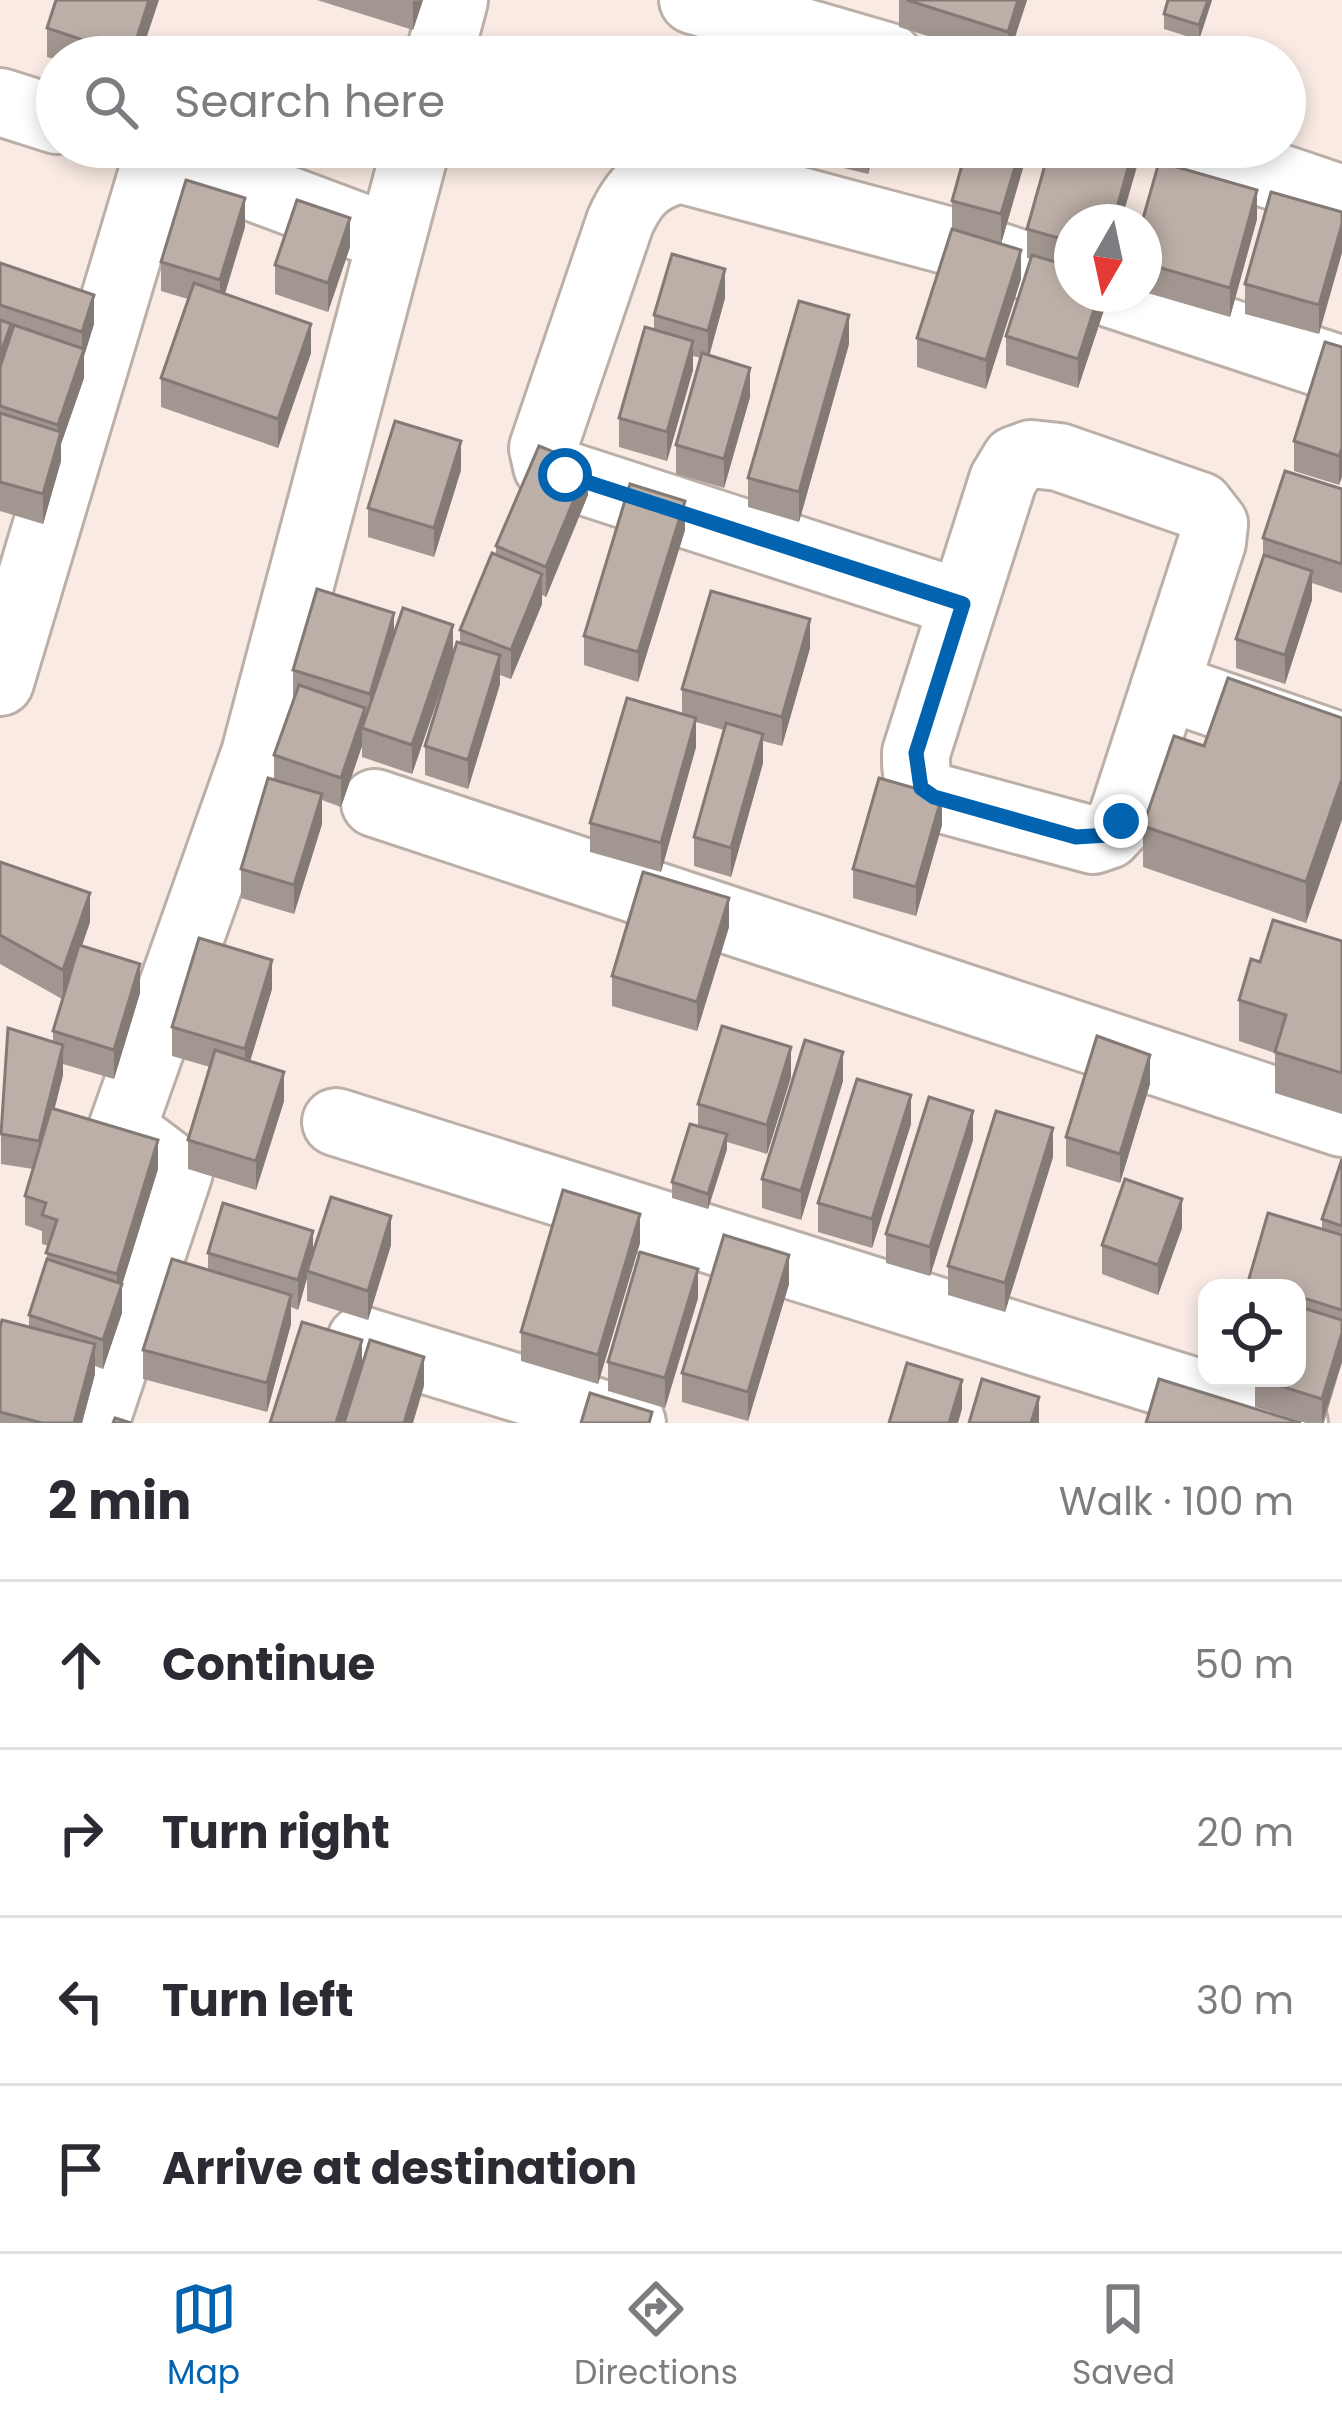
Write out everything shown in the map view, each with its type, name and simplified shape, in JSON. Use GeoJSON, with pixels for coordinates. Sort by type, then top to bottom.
{"type":"FeatureCollection","features":[{"type":"Feature","properties":{"kind":"street"},"geometry":{"type":"LineString","coordinates":[[445,36],[454,0]]}},
{"type":"Feature","properties":{"kind":"street"},"geometry":{"type":"LineString","coordinates":[[693,0],[817,36]]}},
{"type":"Feature","properties":{"kind":"street"},"geometry":{"type":"LineString","coordinates":[[0,102],[36,113]]}},
{"type":"Feature","properties":{"kind":"street"},"geometry":{"type":"LineString","coordinates":[[0,682],[147,168]]}},
{"type":"Feature","properties":{"kind":"street"},"geometry":{"type":"LineString","coordinates":[[203,168],[392,239]]}},
{"type":"Feature","properties":{"kind":"street"},"geometry":{"type":"LineString","coordinates":[[95,1423],[179,1172],[122,1129],[255,754],[411,168]]}},
{"type":"Feature","properties":{"kind":"street"},"geometry":{"type":"LineString","coordinates":[[1250,168],[1342,199]]}},
{"type":"Feature","properties":{"kind":"street"},"geometry":{"type":"LineString","coordinates":[[963,604],[565,475],[548,466],[543,448],[620,222],[632,196],[652,177],[680,169],[961,244],[1054,275]]}},
{"type":"Feature","properties":{"kind":"street"},"geometry":{"type":"LineString","coordinates":[[1162,311],[1342,370]]}},
{"type":"Feature","properties":{"kind":"street"},"geometry":{"type":"LineString","coordinates":[[1030,454],[1059,457],[1200,506],[1214,524],[1165,686],[1121,821],[1108,835],[1076,837],[934,797],[921,788],[916,753],[1003,480],[1015,460],[1030,454]]}},
{"type":"Feature","properties":{"kind":"street"},"geometry":{"type":"LineString","coordinates":[[1165,686],[1342,747]]}},
{"type":"Feature","properties":{"kind":"street"},"geometry":{"type":"LineString","coordinates":[[375,802],[1342,1123]]}},
{"type":"Feature","properties":{"kind":"street"},"geometry":{"type":"LineString","coordinates":[[336,1121],[1294,1423]]}},
{"type":"Feature","properties":{"kind":"street"},"geometry":{"type":"LineString","coordinates":[[361,1340],[632,1423]]}},
{"type":"Feature","properties":{"kind":"building"},"geometry":{"type":"Polygon","coordinates":[[[56,0],[149,0],[137,36],[71,36],[47,28],[56,0]]]}},
{"type":"Feature","properties":{"kind":"building"},"geometry":{"type":"Polygon","coordinates":[[[907,0],[1018,0],[1008,32],[907,0]]]}},
{"type":"Feature","properties":{"kind":"building"},"geometry":{"type":"Polygon","coordinates":[[[1168,0],[1208,0],[1199,25],[1164,14],[1168,0]]]}},
{"type":"Feature","properties":{"kind":"building"},"geometry":{"type":"Polygon","coordinates":[[[961,168],[1015,168],[1001,214],[952,201],[961,168]]]}},
{"type":"Feature","properties":{"kind":"building"},"geometry":{"type":"Polygon","coordinates":[[[1044,168],[1128,168],[1118,204],[1054,204],[1054,237],[1027,229],[1044,168]]]}},
{"type":"Feature","properties":{"kind":"building"},"geometry":{"type":"Polygon","coordinates":[[[1157,168],[1180,168],[1257,190],[1230,288],[1162,268],[1162,204],[1147,204],[1157,168]]]}},
{"type":"Feature","properties":{"kind":"building"},"geometry":{"type":"Polygon","coordinates":[[[186,180],[245,198],[220,280],[161,262],[186,180]]]}},
{"type":"Feature","properties":{"kind":"building"},"geometry":{"type":"Polygon","coordinates":[[[1271,192],[1342,212],[1319,305],[1245,284],[1271,192]]]}},
{"type":"Feature","properties":{"kind":"building"},"geometry":{"type":"Polygon","coordinates":[[[297,200],[350,218],[328,283],[275,265],[297,200]]]}},
{"type":"Feature","properties":{"kind":"building"},"geometry":{"type":"Polygon","coordinates":[[[952,229],[1021,250],[986,360],[917,338],[952,229]]]}},
{"type":"Feature","properties":{"kind":"building"},"geometry":{"type":"Polygon","coordinates":[[[672,254],[725,269],[708,331],[654,315],[672,254]]]}},
{"type":"Feature","properties":{"kind":"building"},"geometry":{"type":"Polygon","coordinates":[[[1032,255],[1054,262],[1054,312],[1093,312],[1078,359],[1006,336],[1032,255]]]}},
{"type":"Feature","properties":{"kind":"building"},"geometry":{"type":"Polygon","coordinates":[[[0,263],[94,295],[82,332],[0,305],[0,263]]]}},
{"type":"Feature","properties":{"kind":"building"},"geometry":{"type":"Polygon","coordinates":[[[194,283],[311,324],[278,419],[161,378],[194,283]]]}},
{"type":"Feature","properties":{"kind":"building"},"geometry":{"type":"Polygon","coordinates":[[[799,301],[849,315],[799,492],[748,478],[799,301]]]}},
{"type":"Feature","properties":{"kind":"building"},"geometry":{"type":"Polygon","coordinates":[[[0,320],[11,324],[0,355],[0,320]]]}},
{"type":"Feature","properties":{"kind":"building"},"geometry":{"type":"Polygon","coordinates":[[[14,325],[84,349],[58,425],[0,406],[0,367],[14,325]]]}},
{"type":"Feature","properties":{"kind":"building"},"geometry":{"type":"Polygon","coordinates":[[[645,327],[693,341],[667,432],[619,418],[645,327]]]}},
{"type":"Feature","properties":{"kind":"building"},"geometry":{"type":"Polygon","coordinates":[[[1325,342],[1342,347],[1339,456],[1294,441],[1325,342]]]}},
{"type":"Feature","properties":{"kind":"building"},"geometry":{"type":"Polygon","coordinates":[[[702,353],[750,368],[724,459],[676,445],[702,353]]]}},
{"type":"Feature","properties":{"kind":"building"},"geometry":{"type":"Polygon","coordinates":[[[0,413],[61,432],[43,494],[0,482],[0,413]]]}},
{"type":"Feature","properties":{"kind":"building"},"geometry":{"type":"Polygon","coordinates":[[[395,421],[461,441],[434,528],[368,508],[395,421]]]}},
{"type":"Feature","properties":{"kind":"building"},"geometry":{"type":"Polygon","coordinates":[[[539,446],[588,466],[546,567],[496,546],[539,446]]]}},
{"type":"Feature","properties":{"kind":"building"},"geometry":{"type":"Polygon","coordinates":[[[1285,471],[1342,489],[1342,564],[1263,538],[1285,471]]]}},
{"type":"Feature","properties":{"kind":"building"},"geometry":{"type":"Polygon","coordinates":[[[630,484],[685,501],[638,652],[584,636],[630,484]]]}},
{"type":"Feature","properties":{"kind":"building"},"geometry":{"type":"Polygon","coordinates":[[[492,553],[542,574],[511,650],[460,630],[492,553]]]}},
{"type":"Feature","properties":{"kind":"building"},"geometry":{"type":"Polygon","coordinates":[[[1264,555],[1312,571],[1285,655],[1236,639],[1264,555]]]}},
{"type":"Feature","properties":{"kind":"building"},"geometry":{"type":"Polygon","coordinates":[[[317,589],[394,613],[370,694],[293,670],[317,589]]]}},
{"type":"Feature","properties":{"kind":"building"},"geometry":{"type":"Polygon","coordinates":[[[711,591],[810,619],[782,717],[682,689],[711,591]]]}},
{"type":"Feature","properties":{"kind":"building"},"geometry":{"type":"Polygon","coordinates":[[[403,608],[453,625],[412,745],[362,728],[403,608]]]}},
{"type":"Feature","properties":{"kind":"building"},"geometry":{"type":"Polygon","coordinates":[[[457,642],[500,655],[468,760],[425,746],[457,642]]]}},
{"type":"Feature","properties":{"kind":"building"},"geometry":{"type":"Polygon","coordinates":[[[1228,678],[1342,718],[1342,779],[1306,882],[1143,826],[1174,736],[1204,746],[1228,678]]]}},
{"type":"Feature","properties":{"kind":"building"},"geometry":{"type":"Polygon","coordinates":[[[299,685],[365,708],[341,778],[274,755],[299,685]]]}},
{"type":"Feature","properties":{"kind":"building"},"geometry":{"type":"Polygon","coordinates":[[[627,698],[696,718],[661,843],[590,823],[627,698]]]}},
{"type":"Feature","properties":{"kind":"building"},"geometry":{"type":"Polygon","coordinates":[[[726,723],[763,734],[731,848],[694,837],[726,723]]]}},
{"type":"Feature","properties":{"kind":"building"},"geometry":{"type":"Polygon","coordinates":[[[268,778],[322,794],[294,885],[241,869],[268,778]]]}},
{"type":"Feature","properties":{"kind":"building"},"geometry":{"type":"Polygon","coordinates":[[[879,778],[942,796],[916,887],[853,869],[879,778]]]}},
{"type":"Feature","properties":{"kind":"building"},"geometry":{"type":"Polygon","coordinates":[[[0,862],[90,893],[63,970],[0,935],[0,862]]]}},
{"type":"Feature","properties":{"kind":"building"},"geometry":{"type":"Polygon","coordinates":[[[643,872],[729,898],[697,1002],[612,976],[643,872]]]}},
{"type":"Feature","properties":{"kind":"building"},"geometry":{"type":"Polygon","coordinates":[[[1273,920],[1342,941],[1342,1073],[1275,1052],[1286,1015],[1239,1000],[1251,959],[1260,962],[1273,920]]]}},
{"type":"Feature","properties":{"kind":"building"},"geometry":{"type":"Polygon","coordinates":[[[199,938],[272,960],[245,1049],[172,1027],[199,938]]]}},
{"type":"Feature","properties":{"kind":"building"},"geometry":{"type":"Polygon","coordinates":[[[79,945],[140,964],[114,1050],[53,1031],[79,945]]]}},
{"type":"Feature","properties":{"kind":"building"},"geometry":{"type":"Polygon","coordinates":[[[722,1026],[791,1047],[767,1125],[698,1104],[722,1026]]]}},
{"type":"Feature","properties":{"kind":"building"},"geometry":{"type":"Polygon","coordinates":[[[8,1028],[63,1045],[39,1141],[1,1134],[8,1028]]]}},
{"type":"Feature","properties":{"kind":"building"},"geometry":{"type":"Polygon","coordinates":[[[1097,1036],[1150,1055],[1120,1154],[1066,1137],[1097,1036]]]}},
{"type":"Feature","properties":{"kind":"building"},"geometry":{"type":"Polygon","coordinates":[[[805,1040],[843,1052],[801,1191],[762,1179],[805,1040]]]}},
{"type":"Feature","properties":{"kind":"building"},"geometry":{"type":"Polygon","coordinates":[[[215,1050],[284,1072],[256,1161],[188,1140],[215,1050]]]}},
{"type":"Feature","properties":{"kind":"building"},"geometry":{"type":"Polygon","coordinates":[[[857,1079],[911,1095],[872,1219],[818,1203],[857,1079]]]}},
{"type":"Feature","properties":{"kind":"building"},"geometry":{"type":"Polygon","coordinates":[[[929,1097],[973,1111],[930,1247],[886,1234],[929,1097]]]}},
{"type":"Feature","properties":{"kind":"building"},"geometry":{"type":"Polygon","coordinates":[[[51,1108],[158,1140],[117,1274],[46,1253],[57,1220],[42,1215],[46,1203],[25,1196],[51,1108]]]}},
{"type":"Feature","properties":{"kind":"building"},"geometry":{"type":"Polygon","coordinates":[[[996,1111],[1053,1128],[1005,1283],[948,1266],[996,1111]]]}},
{"type":"Feature","properties":{"kind":"building"},"geometry":{"type":"Polygon","coordinates":[[[690,1124],[727,1134],[708,1194],[672,1182],[690,1124]]]}},
{"type":"Feature","properties":{"kind":"building"},"geometry":{"type":"Polygon","coordinates":[[[1342,1159],[1342,1226],[1322,1219],[1342,1159]]]}},
{"type":"Feature","properties":{"kind":"building"},"geometry":{"type":"Polygon","coordinates":[[[1125,1179],[1182,1199],[1158,1265],[1102,1245],[1125,1179]]]}},
{"type":"Feature","properties":{"kind":"building"},"geometry":{"type":"Polygon","coordinates":[[[563,1190],[640,1214],[598,1355],[521,1332],[563,1190]]]}},
{"type":"Feature","properties":{"kind":"building"},"geometry":{"type":"Polygon","coordinates":[[[331,1197],[391,1216],[368,1291],[307,1271],[331,1197]]]}},
{"type":"Feature","properties":{"kind":"building"},"geometry":{"type":"Polygon","coordinates":[[[223,1203],[313,1231],[298,1280],[208,1253],[223,1203]]]}},
{"type":"Feature","properties":{"kind":"building"},"geometry":{"type":"Polygon","coordinates":[[[1268,1213],[1342,1235],[1342,1310],[1306,1299],[1306,1279],[1249,1279],[1268,1213]]]}},
{"type":"Feature","properties":{"kind":"building"},"geometry":{"type":"Polygon","coordinates":[[[724,1235],[789,1255],[748,1392],[682,1373],[724,1235]]]}},
{"type":"Feature","properties":{"kind":"building"},"geometry":{"type":"Polygon","coordinates":[[[640,1252],[698,1269],[665,1378],[608,1362],[640,1252]]]}},
{"type":"Feature","properties":{"kind":"building"},"geometry":{"type":"Polygon","coordinates":[[[47,1259],[122,1284],[103,1340],[29,1315],[47,1259]]]}},
{"type":"Feature","properties":{"kind":"building"},"geometry":{"type":"Polygon","coordinates":[[[172,1259],[291,1295],[267,1383],[143,1350],[172,1259]]]}},
{"type":"Feature","properties":{"kind":"building"},"geometry":{"type":"Polygon","coordinates":[[[1306,1309],[1342,1320],[1322,1399],[1284,1387],[1306,1387],[1306,1309]]]}},
{"type":"Feature","properties":{"kind":"building"},"geometry":{"type":"Polygon","coordinates":[[[2,1320],[95,1344],[74,1423],[42,1423],[0,1412],[2,1320]]]}},
{"type":"Feature","properties":{"kind":"building"},"geometry":{"type":"Polygon","coordinates":[[[302,1322],[362,1340],[336,1423],[270,1423],[302,1322]]]}},
{"type":"Feature","properties":{"kind":"building"},"geometry":{"type":"Polygon","coordinates":[[[370,1340],[424,1357],[404,1423],[344,1423],[370,1340]]]}},
{"type":"Feature","properties":{"kind":"building"},"geometry":{"type":"Polygon","coordinates":[[[907,1363],[962,1380],[949,1423],[889,1423],[907,1363]]]}},
{"type":"Feature","properties":{"kind":"building"},"geometry":{"type":"Polygon","coordinates":[[[982,1379],[1039,1397],[1031,1423],[969,1423],[982,1379]]]}},
{"type":"Feature","properties":{"kind":"building"},"geometry":{"type":"Polygon","coordinates":[[[1159,1379],[1301,1423],[1146,1423],[1159,1379]]]}},
{"type":"Feature","properties":{"kind":"building"},"geometry":{"type":"Polygon","coordinates":[[[590,1393],[652,1412],[649,1423],[581,1423],[590,1393]]]}},
{"type":"Feature","properties":{"kind":"route"},"geometry":{"type":"LineString","coordinates":[[565,475],[963,604],[916,753],[921,788],[934,797],[1093,840],[1108,835],[1121,821]]}}]}
